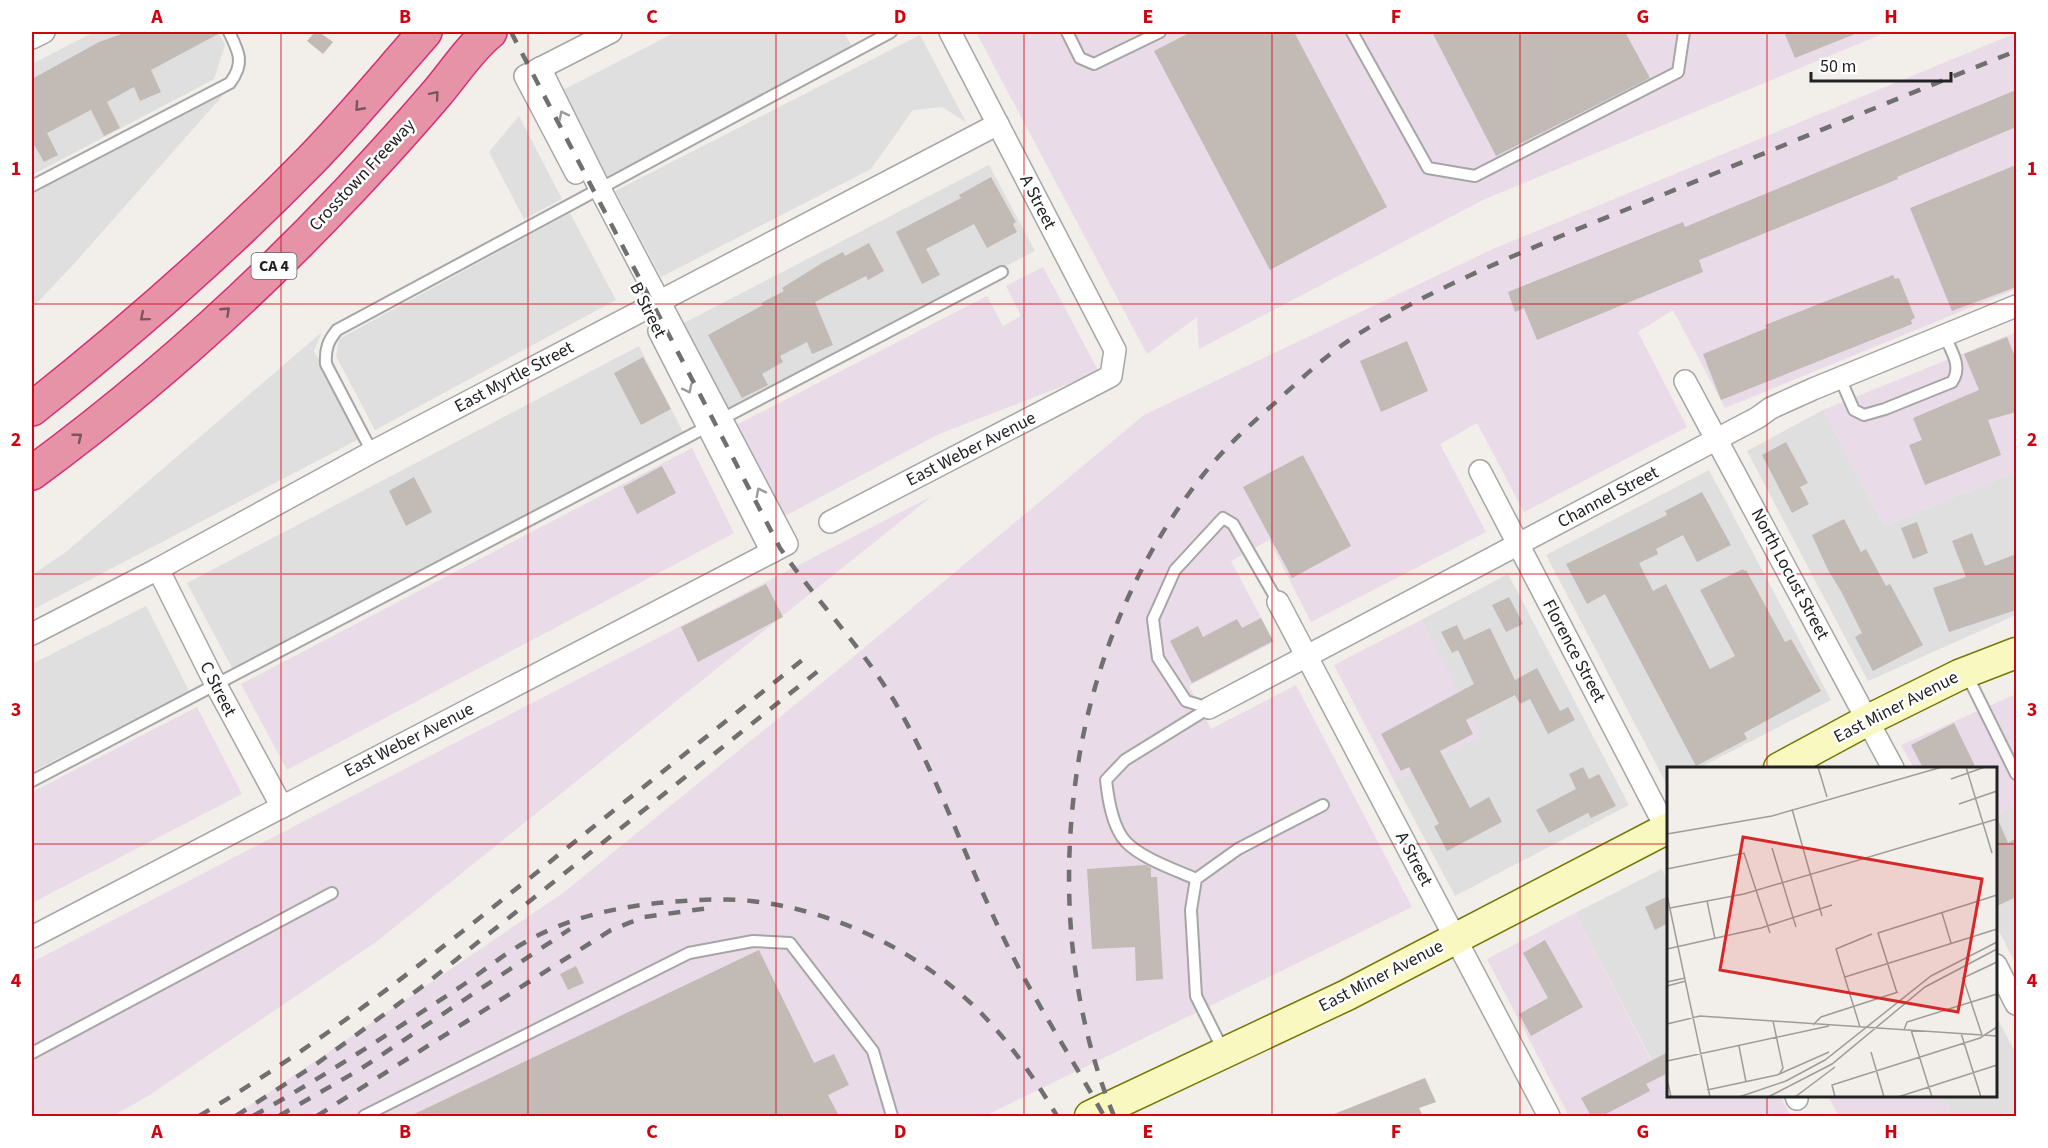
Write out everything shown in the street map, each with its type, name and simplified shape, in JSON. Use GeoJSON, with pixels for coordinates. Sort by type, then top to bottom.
{"type":"FeatureCollection","features":[{"type":"Feature","properties":{"kind":"highway","name":"CA 4"},"geometry":{"type":"LineString","coordinates":[[32,409],[164,300],[234,235],[310,161],[425,32]]}},
{"type":"Feature","properties":{"kind":"highway","name":"Crosstown Freeway"},"geometry":{"type":"LineString","coordinates":[[32,473],[131,395],[277,263],[385,152],[490,32]]}},
{"type":"Feature","properties":{"kind":"street"},"geometry":{"type":"LineString","coordinates":[[32,38],[44,32]]}},
{"type":"Feature","properties":{"kind":"street","name":"B Street"},"geometry":{"type":"LineString","coordinates":[[611,32],[532,72],[779,548]]}},
{"type":"Feature","properties":{"kind":"street","name":"A Street"},"geometry":{"type":"LineString","coordinates":[[950,32],[1115,350],[1111,376]]}},
{"type":"Feature","properties":{"kind":"street","name":"East Myrtle Street"},"geometry":{"type":"LineString","coordinates":[[32,634],[158,569],[372,452],[998,124]]}},
{"type":"Feature","properties":{"kind":"street","name":"Channel Street"},"geometry":{"type":"LineString","coordinates":[[1209,708],[1717,440],[1771,408],[2016,306]]}},
{"type":"Feature","properties":{"kind":"street","name":"East Weber Avenue"},"geometry":{"type":"LineString","coordinates":[[830,522],[1111,376]]}},
{"type":"Feature","properties":{"kind":"street","name":"North Locust Street"},"geometry":{"type":"LineString","coordinates":[[1685,381],[1892,767]]}},
{"type":"Feature","properties":{"kind":"street","name":"Florence Street"},"geometry":{"type":"LineString","coordinates":[[1480,471],[1667,828]]}},
{"type":"Feature","properties":{"kind":"street","name":"East Weber Avenue"},"geometry":{"type":"LineString","coordinates":[[32,936],[779,548]]}},
{"type":"Feature","properties":{"kind":"street","name":"C Street"},"geometry":{"type":"LineString","coordinates":[[158,569],[216,685],[282,807]]}},
{"type":"Feature","properties":{"kind":"street","name":"A Street"},"geometry":{"type":"LineString","coordinates":[[1278,602],[1549,1116]]}},
{"type":"Feature","properties":{"kind":"street","name":"East Miner Avenue"},"geometry":{"type":"LineString","coordinates":[[1781,767],[1868,720],[1966,672],[2016,653]]}},
{"type":"Feature","properties":{"kind":"street","name":"East Miner Avenue"},"geometry":{"type":"LineString","coordinates":[[1090,1116],[1347,995],[1667,831]]}},
{"type":"Feature","properties":{"kind":"street"},"geometry":{"type":"LineString","coordinates":[[1997,969],[2016,1004]]}},
{"type":"Feature","properties":{"kind":"lane"},"geometry":{"type":"LineString","coordinates":[[32,186],[230,83],[237,74],[240,63],[238,51],[229,32]]}},
{"type":"Feature","properties":{"kind":"lane"},"geometry":{"type":"LineString","coordinates":[[372,452],[326,364],[325,352],[329,339],[337,330],[594,192],[870,37],[891,32]]}},
{"type":"Feature","properties":{"kind":"lane"},"geometry":{"type":"LineString","coordinates":[[1067,32],[1080,58],[1094,64],[1160,32]]}},
{"type":"Feature","properties":{"kind":"lane"},"geometry":{"type":"LineString","coordinates":[[1352,32],[1428,168],[1475,176],[1678,72],[1684,32]]}},
{"type":"Feature","properties":{"kind":"lane"},"geometry":{"type":"LineString","coordinates":[[32,781],[1002,272]]}},
{"type":"Feature","properties":{"kind":"lane"},"geometry":{"type":"LineString","coordinates":[[1840,378],[1854,410],[1864,415],[1952,382],[1957,376],[1958,366],[1944,335]]}},
{"type":"Feature","properties":{"kind":"lane"},"geometry":{"type":"LineString","coordinates":[[1209,708],[1186,701],[1158,658],[1153,619],[1175,570],[1222,518],[1233,524],[1278,602]]}},
{"type":"Feature","properties":{"kind":"lane"},"geometry":{"type":"LineString","coordinates":[[1966,672],[2016,774]]}},
{"type":"Feature","properties":{"kind":"lane"},"geometry":{"type":"LineString","coordinates":[[1196,879],[1150,858],[1125,841],[1110,810],[1106,780],[1125,760],[1209,708]]}},
{"type":"Feature","properties":{"kind":"lane"},"geometry":{"type":"LineString","coordinates":[[1224,1052],[1196,996],[1191,910],[1196,879],[1238,849],[1323,805]]}},
{"type":"Feature","properties":{"kind":"lane"},"geometry":{"type":"LineString","coordinates":[[32,1053],[332,893]]}},
{"type":"Feature","properties":{"kind":"lane"},"geometry":{"type":"LineString","coordinates":[[364,1116],[689,953],[753,941],[790,943],[873,1051],[892,1116]]}},
{"type":"Feature","properties":{"kind":"shaded area"},"geometry":{"type":"Polygon","coordinates":[[[94,32],[218,32],[225,45],[214,79],[32,175],[32,64],[94,32]]]}},
{"type":"Feature","properties":{"kind":"shaded area"},"geometry":{"type":"Polygon","coordinates":[[[676,32],[844,32],[854,50],[607,176],[563,90],[676,32]]]}},
{"type":"Feature","properties":{"kind":"shaded area"},"geometry":{"type":"Polygon","coordinates":[[[976,32],[1887,32],[1483,200],[1199,349],[1197,317],[1147,354],[976,32]]]}},
{"type":"Feature","properties":{"kind":"shaded area"},"geometry":{"type":"Polygon","coordinates":[[[2016,33],[2016,289],[1725,408],[1673,310],[1638,332],[1687,427],[1524,512],[1477,423],[1440,444],[1486,532],[1311,622],[1269,540],[1231,561],[1274,642],[1189,686],[1211,729],[1296,685],[1412,907],[985,1116],[234,1116],[563,893],[828,678],[1144,415],[1493,249],[2016,33]]]}},
{"type":"Feature","properties":{"kind":"shaded area"},"geometry":{"type":"Polygon","coordinates":[[[920,35],[966,122],[942,107],[913,110],[871,169],[661,277],[615,191],[920,35]]]}},
{"type":"Feature","properties":{"kind":"shaded area"},"geometry":{"type":"Polygon","coordinates":[[[224,94],[72,266],[34,306],[32,194],[224,94]]]}},
{"type":"Feature","properties":{"kind":"shaded area"},"geometry":{"type":"Polygon","coordinates":[[[519,116],[562,199],[524,219],[489,152],[519,116]]]}},
{"type":"Feature","properties":{"kind":"shaded area"},"geometry":{"type":"Polygon","coordinates":[[[989,165],[1035,251],[729,410],[684,323],[989,165]]]}},
{"type":"Feature","properties":{"kind":"shaded area"},"geometry":{"type":"Polygon","coordinates":[[[570,213],[616,300],[375,430],[336,356],[339,339],[570,213]]]}},
{"type":"Feature","properties":{"kind":"shaded area"},"geometry":{"type":"Polygon","coordinates":[[[1043,267],[1099,372],[939,434],[783,517],[736,425],[987,296],[1003,326],[1021,316],[1006,286],[1043,267]]]}},
{"type":"Feature","properties":{"kind":"shaded area"},"geometry":{"type":"Polygon","coordinates":[[[322,332],[314,351],[359,439],[32,610],[32,575],[66,552],[322,332]]]}},
{"type":"Feature","properties":{"kind":"shaded area"},"geometry":{"type":"Polygon","coordinates":[[[2016,332],[2016,472],[1884,526],[1823,410],[2016,332]]]}},
{"type":"Feature","properties":{"kind":"shaded area"},"geometry":{"type":"Polygon","coordinates":[[[639,346],[684,434],[232,668],[187,583],[639,346]]]}},
{"type":"Feature","properties":{"kind":"shaded area"},"geometry":{"type":"Polygon","coordinates":[[[1823,410],[1884,526],[2016,472],[2016,615],[1868,681],[1747,451],[1823,410]]]}},
{"type":"Feature","properties":{"kind":"shaded area"},"geometry":{"type":"Polygon","coordinates":[[[692,448],[734,533],[287,770],[241,684],[692,448]]]}},
{"type":"Feature","properties":{"kind":"shaded area"},"geometry":{"type":"Polygon","coordinates":[[[1709,470],[1831,700],[1701,767],[1667,767],[1667,785],[1546,555],[1709,470]]]}},
{"type":"Feature","properties":{"kind":"shaded area"},"geometry":{"type":"Polygon","coordinates":[[[932,496],[376,942],[145,1098],[112,1116],[32,1116],[32,962],[932,496]]]}},
{"type":"Feature","properties":{"kind":"shaded area"},"geometry":{"type":"Polygon","coordinates":[[[1508,574],[1629,805],[1455,896],[1394,781],[1481,735],[1421,620],[1508,574]]]}},
{"type":"Feature","properties":{"kind":"shaded area"},"geometry":{"type":"Polygon","coordinates":[[[146,606],[189,691],[32,772],[32,664],[146,606]]]}},
{"type":"Feature","properties":{"kind":"shaded area"},"geometry":{"type":"Polygon","coordinates":[[[1421,620],[1482,735],[1394,781],[1334,665],[1421,620]]]}},
{"type":"Feature","properties":{"kind":"shaded area"},"geometry":{"type":"Polygon","coordinates":[[[2016,694],[2016,805],[1997,815],[1997,767],[1913,767],[1901,745],[2016,694]]]}},
{"type":"Feature","properties":{"kind":"shaded area"},"geometry":{"type":"Polygon","coordinates":[[[197,707],[242,794],[32,903],[32,792],[197,707]]]}},
{"type":"Feature","properties":{"kind":"shaded area"},"geometry":{"type":"Polygon","coordinates":[[[2016,805],[2016,965],[1997,927],[1997,815],[2016,805]]]}},
{"type":"Feature","properties":{"kind":"shaded area"},"geometry":{"type":"Polygon","coordinates":[[[1662,869],[1667,880],[1667,1082],[1664,1084],[1575,913],[1662,869]]]}},
{"type":"Feature","properties":{"kind":"shaded area"},"geometry":{"type":"Polygon","coordinates":[[[1575,913],[1663,1084],[1667,1082],[1667,1097],[1781,1097],[1791,1116],[1569,1116],[1487,959],[1575,913]]]}},
{"type":"Feature","properties":{"kind":"shaded area"},"geometry":{"type":"Polygon","coordinates":[[[1997,1018],[2013,1048],[2016,1047],[2016,1116],[1953,1116],[1943,1097],[1997,1097],[1997,1018]]]}},
{"type":"Feature","properties":{"kind":"shaded area"},"geometry":{"type":"Polygon","coordinates":[[[1829,1097],[1943,1097],[1953,1116],[1839,1116],[1829,1097]]]}},
{"type":"Feature","properties":{"kind":"building"},"geometry":{"type":"Polygon","coordinates":[[[127,32],[222,32],[151,70],[161,92],[140,101],[134,87],[107,102],[120,128],[104,136],[91,110],[47,133],[58,155],[44,162],[32,141],[32,79],[99,42],[127,32]]]}},
{"type":"Feature","properties":{"kind":"building"},"geometry":{"type":"Polygon","coordinates":[[[315,32],[319,32],[333,42],[323,54],[307,41],[315,32]]]}},
{"type":"Feature","properties":{"kind":"building"},"geometry":{"type":"Polygon","coordinates":[[[1191,32],[1294,32],[1387,207],[1270,270],[1154,51],[1191,32]]]}},
{"type":"Feature","properties":{"kind":"building"},"geometry":{"type":"Polygon","coordinates":[[[1432,32],[1625,32],[1650,78],[1496,156],[1432,32]]]}},
{"type":"Feature","properties":{"kind":"building"},"geometry":{"type":"Polygon","coordinates":[[[1784,32],[1860,32],[1795,58],[1784,32]]]}},
{"type":"Feature","properties":{"kind":"building"},"geometry":{"type":"Polygon","coordinates":[[[2016,90],[2016,127],[1897,177],[1898,179],[1699,260],[1703,272],[1537,340],[1524,308],[1515,312],[1508,292],[1683,222],[1685,227],[2016,90]]]}},
{"type":"Feature","properties":{"kind":"building"},"geometry":{"type":"Polygon","coordinates":[[[2016,165],[2016,287],[1952,311],[1910,208],[2016,165]]]}},
{"type":"Feature","properties":{"kind":"building"},"geometry":{"type":"Polygon","coordinates":[[[991,177],[1016,222],[1013,224],[1017,232],[987,248],[974,224],[926,249],[940,275],[922,284],[896,232],[961,198],[959,195],[991,177]]]}},
{"type":"Feature","properties":{"kind":"building"},"geometry":{"type":"Polygon","coordinates":[[[869,243],[884,271],[868,280],[866,276],[815,302],[833,345],[812,354],[807,342],[780,356],[783,362],[762,374],[768,385],[742,398],[708,335],[763,305],[761,303],[784,291],[782,288],[822,263],[843,252],[845,256],[869,243]]]}},
{"type":"Feature","properties":{"kind":"building"},"geometry":{"type":"Polygon","coordinates":[[[1893,275],[1895,279],[1899,278],[1915,318],[1911,320],[1912,324],[1721,400],[1703,354],[1767,328],[1765,325],[1893,275]]]}},
{"type":"Feature","properties":{"kind":"building"},"geometry":{"type":"Polygon","coordinates":[[[2007,337],[2016,359],[2016,412],[1988,420],[2001,455],[1925,485],[1909,445],[1922,440],[1913,418],[1979,390],[1964,354],[2007,337]]]}},
{"type":"Feature","properties":{"kind":"building"},"geometry":{"type":"Polygon","coordinates":[[[1407,341],[1428,391],[1381,412],[1360,361],[1407,341]]]}},
{"type":"Feature","properties":{"kind":"building"},"geometry":{"type":"Polygon","coordinates":[[[643,357],[671,409],[641,425],[614,373],[643,357]]]}},
{"type":"Feature","properties":{"kind":"building"},"geometry":{"type":"Polygon","coordinates":[[[1786,442],[1808,483],[1800,487],[1809,504],[1792,513],[1762,455],[1786,442]]]}},
{"type":"Feature","properties":{"kind":"building"},"geometry":{"type":"Polygon","coordinates":[[[1303,455],[1351,546],[1292,578],[1243,487],[1303,455]]]}},
{"type":"Feature","properties":{"kind":"building"},"geometry":{"type":"Polygon","coordinates":[[[662,466],[676,493],[637,514],[623,487],[662,466]]]}},
{"type":"Feature","properties":{"kind":"building"},"geometry":{"type":"Polygon","coordinates":[[[414,477],[432,512],[406,526],[389,491],[414,477]]]}},
{"type":"Feature","properties":{"kind":"building"},"geometry":{"type":"Polygon","coordinates":[[[1702,492],[1731,545],[1697,562],[1683,535],[1656,549],[1658,554],[1639,563],[1653,591],[1666,584],[1710,669],[1735,656],[1700,590],[1743,569],[1746,570],[1785,642],[1791,639],[1821,691],[1744,733],[1747,739],[1696,766],[1605,594],[1587,604],[1566,564],[1667,515],[1665,511],[1702,492]]]}},
{"type":"Feature","properties":{"kind":"building"},"geometry":{"type":"Polygon","coordinates":[[[1844,519],[1861,552],[1866,549],[1886,586],[1890,584],[1923,645],[1873,671],[1855,637],[1862,633],[1812,535],[1844,519]]]}},
{"type":"Feature","properties":{"kind":"building"},"geometry":{"type":"Polygon","coordinates":[[[1917,522],[1928,553],[1913,559],[1901,528],[1917,522]]]}},
{"type":"Feature","properties":{"kind":"building"},"geometry":{"type":"Polygon","coordinates":[[[1972,533],[1985,566],[2016,554],[2016,610],[1949,632],[1933,588],[1966,577],[1952,541],[1972,533]]]}},
{"type":"Feature","properties":{"kind":"building"},"geometry":{"type":"Polygon","coordinates":[[[766,584],[783,617],[698,662],[681,627],[766,584]]]}},
{"type":"Feature","properties":{"kind":"building"},"geometry":{"type":"Polygon","coordinates":[[[1509,597],[1523,624],[1506,632],[1492,605],[1509,597]]]}},
{"type":"Feature","properties":{"kind":"building"},"geometry":{"type":"Polygon","coordinates":[[[1261,618],[1273,641],[1192,683],[1170,641],[1198,626],[1203,637],[1237,619],[1242,628],[1261,618]]]}},
{"type":"Feature","properties":{"kind":"building"},"geometry":{"type":"Polygon","coordinates":[[[1457,625],[1464,640],[1490,628],[1515,680],[1537,668],[1560,711],[1568,707],[1575,720],[1548,734],[1530,699],[1520,704],[1515,695],[1466,720],[1473,734],[1440,751],[1470,808],[1489,797],[1502,822],[1447,851],[1434,826],[1439,824],[1409,767],[1401,771],[1381,734],[1474,684],[1458,650],[1452,653],[1441,632],[1457,625]]]}},
{"type":"Feature","properties":{"kind":"building"},"geometry":{"type":"Polygon","coordinates":[[[1954,723],[1976,767],[1922,767],[1911,745],[1954,723]]]}},
{"type":"Feature","properties":{"kind":"building"},"geometry":{"type":"Polygon","coordinates":[[[1583,767],[1589,779],[1599,774],[1616,806],[1591,818],[1588,813],[1549,833],[1536,810],[1576,789],[1569,774],[1583,767]]]}},
{"type":"Feature","properties":{"kind":"building"},"geometry":{"type":"Polygon","coordinates":[[[1997,818],[2008,843],[2016,838],[2016,897],[1997,906],[1997,818]]]}},
{"type":"Feature","properties":{"kind":"building"},"geometry":{"type":"Polygon","coordinates":[[[1146,865],[1151,868],[1151,877],[1157,877],[1163,979],[1136,981],[1135,947],[1092,949],[1087,869],[1146,865]]]}},
{"type":"Feature","properties":{"kind":"building"},"geometry":{"type":"Polygon","coordinates":[[[1667,896],[1667,924],[1655,930],[1645,907],[1667,896]]]}},
{"type":"Feature","properties":{"kind":"building"},"geometry":{"type":"Polygon","coordinates":[[[1545,940],[1583,1007],[1531,1036],[1519,1014],[1548,998],[1523,953],[1545,940]]]}},
{"type":"Feature","properties":{"kind":"building"},"geometry":{"type":"Polygon","coordinates":[[[759,950],[814,1063],[834,1054],[849,1085],[828,1095],[839,1116],[410,1116],[759,950]]]}},
{"type":"Feature","properties":{"kind":"building"},"geometry":{"type":"Polygon","coordinates":[[[576,966],[584,983],[568,990],[560,974],[576,966]]]}},
{"type":"Feature","properties":{"kind":"building"},"geometry":{"type":"Polygon","coordinates":[[[1667,1053],[1667,1074],[1646,1084],[1650,1091],[1602,1116],[1591,1116],[1581,1098],[1667,1053]]]}},
{"type":"Feature","properties":{"kind":"building"},"geometry":{"type":"Polygon","coordinates":[[[1425,1078],[1436,1102],[1419,1108],[1423,1116],[1329,1116],[1425,1078]]]}},
{"type":"Feature","properties":{"kind":"railway"},"geometry":{"type":"LineString","coordinates":[[511,32],[780,548],[883,683],[912,733],[1006,943],[1104,1116]]}},
{"type":"Feature","properties":{"kind":"railway"},"geometry":{"type":"LineString","coordinates":[[1114,1116],[1098,1072],[1086,1028],[1077,982],[1072,937],[1069,890],[1070,844],[1080,752],[1098,678],[1124,606],[1159,538],[1211,465],[1248,427],[1331,353],[1368,328],[1421,299],[1535,247],[2016,51]]}},
{"type":"Feature","properties":{"kind":"railway"},"geometry":{"type":"LineString","coordinates":[[199,1116],[288,1060],[374,999],[500,902],[806,657]]}},
{"type":"Feature","properties":{"kind":"railway"},"geometry":{"type":"LineString","coordinates":[[236,1116],[315,1065],[427,983],[818,671]]}},
{"type":"Feature","properties":{"kind":"railway"},"geometry":{"type":"LineString","coordinates":[[253,1116],[355,1055],[529,940],[563,924],[598,913],[633,906],[721,899],[782,906],[844,924],[902,952],[929,969],[978,1010],[1000,1034],[1031,1074],[1057,1116]]}},
{"type":"Feature","properties":{"kind":"railway"},"geometry":{"type":"LineString","coordinates":[[317,1116],[611,930],[644,917],[716,907]]}},
{"type":"Feature","properties":{"kind":"railway"},"geometry":{"type":"LineString","coordinates":[[279,1116],[359,1070],[570,929]]}}]}
